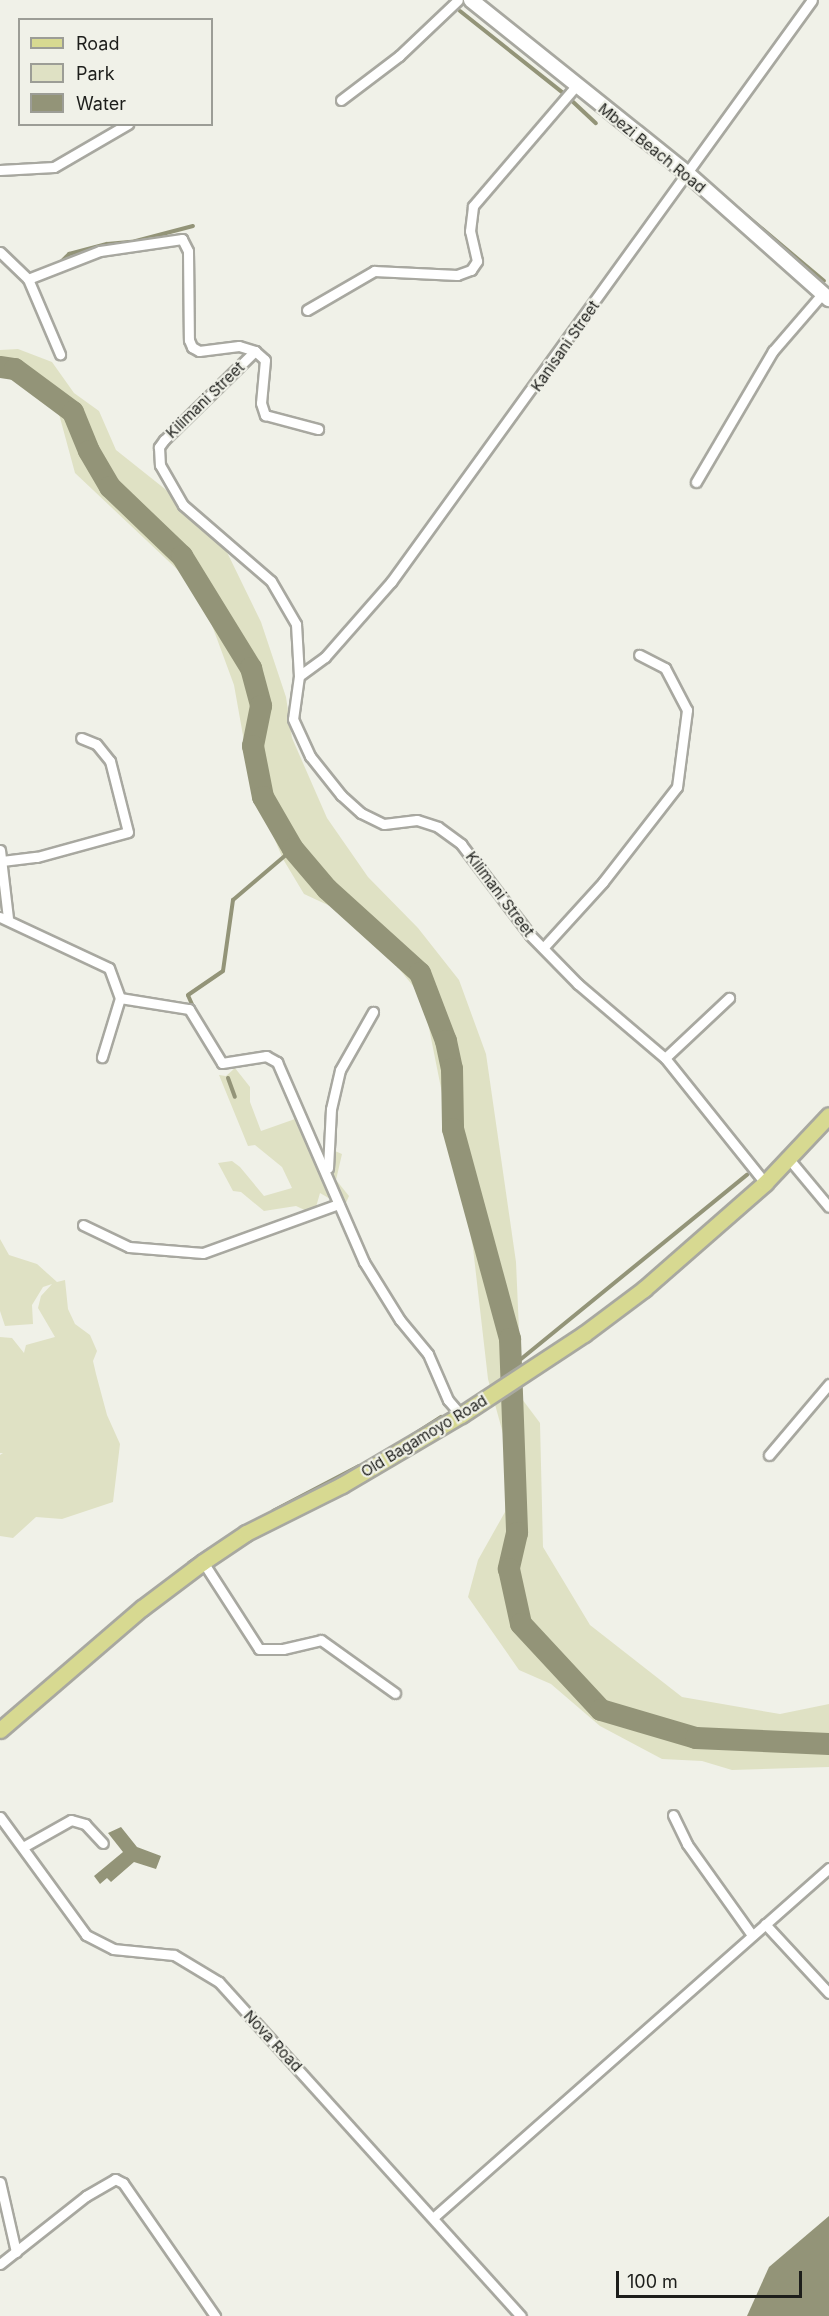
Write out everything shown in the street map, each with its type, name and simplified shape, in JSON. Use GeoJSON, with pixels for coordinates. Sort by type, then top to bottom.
{"type":"FeatureCollection","features":[{"type":"Feature","properties":{"kind":"main road","name":"Mbezi Beach Road"},"geometry":{"type":"LineString","coordinates":[[471,0],[575,87],[687,173],[826,296]]}},
{"type":"Feature","properties":{"kind":"main road","name":"Old Bagamoyo Road"},"geometry":{"type":"LineString","coordinates":[[0,1731],[142,1608],[203,1562],[246,1533],[342,1485],[461,1415],[644,1289],[765,1183],[829,1115]]}},
{"type":"Feature","properties":{"kind":"street"},"geometry":{"type":"LineString","coordinates":[[341,100],[399,56],[458,0]]}},
{"type":"Feature","properties":{"kind":"street","name":"Kanisani Street"},"geometry":{"type":"LineString","coordinates":[[299,676],[325,657],[391,582],[812,0]]}},
{"type":"Feature","properties":{"kind":"street"},"geometry":{"type":"LineString","coordinates":[[307,310],[374,271],[457,275],[471,270],[477,261],[470,231],[473,206],[575,87]]}},
{"type":"Feature","properties":{"kind":"street"},"geometry":{"type":"LineString","coordinates":[[0,170],[54,167],[125,126]]}},
{"type":"Feature","properties":{"kind":"street"},"geometry":{"type":"LineString","coordinates":[[28,279],[100,251],[177,237],[185,242],[188,251],[189,340],[192,347],[199,351],[239,346],[255,351],[265,360],[261,403],[265,415],[318,429]]}},
{"type":"Feature","properties":{"kind":"street"},"geometry":{"type":"LineString","coordinates":[[0,252],[28,279],[60,354]]}},
{"type":"Feature","properties":{"kind":"street"},"geometry":{"type":"LineString","coordinates":[[696,482],[772,351],[826,296]]}},
{"type":"Feature","properties":{"kind":"street","name":"Kilimani Street"},"geometry":{"type":"LineString","coordinates":[[255,351],[164,440],[159,447],[160,465],[183,505],[271,581],[296,624],[299,676],[293,719],[310,756],[342,795],[361,813],[384,824],[417,820],[438,827],[461,844],[543,948],[665,1058],[765,1183]]}},
{"type":"Feature","properties":{"kind":"street"},"geometry":{"type":"LineString","coordinates":[[543,948],[603,882],[677,787],[687,710],[665,668],[639,655]]}},
{"type":"Feature","properties":{"kind":"street"},"geometry":{"type":"LineString","coordinates":[[2,861],[37,857],[129,832],[110,761],[96,744],[81,738]]}},
{"type":"Feature","properties":{"kind":"street"},"geometry":{"type":"LineString","coordinates":[[0,850],[4,918],[109,968],[120,998],[102,1057]]}},
{"type":"Feature","properties":{"kind":"street"},"geometry":{"type":"LineString","coordinates":[[120,998],[189,1009],[222,1063],[272,1057],[282,1068],[370,1272],[400,1320],[428,1354],[448,1400],[461,1415]]}},
{"type":"Feature","properties":{"kind":"street"},"geometry":{"type":"LineString","coordinates":[[665,1058],[729,998]]}},
{"type":"Feature","properties":{"kind":"street"},"geometry":{"type":"LineString","coordinates":[[328,1173],[331,1109],[340,1070],[373,1012]]}},
{"type":"Feature","properties":{"kind":"street"},"geometry":{"type":"LineString","coordinates":[[789,1159],[829,1207]]}},
{"type":"Feature","properties":{"kind":"street"},"geometry":{"type":"LineString","coordinates":[[82,1225],[129,1247],[202,1253],[339,1204]]}},
{"type":"Feature","properties":{"kind":"street"},"geometry":{"type":"LineString","coordinates":[[770,1455],[829,1384]]}},
{"type":"Feature","properties":{"kind":"street"},"geometry":{"type":"LineString","coordinates":[[203,1562],[259,1649],[284,1649],[321,1641],[395,1694]]}},
{"type":"Feature","properties":{"kind":"street"},"geometry":{"type":"LineString","coordinates":[[673,1815],[687,1844],[752,1935]]}},
{"type":"Feature","properties":{"kind":"street","name":"Nova Road"},"geometry":{"type":"LineString","coordinates":[[0,1817],[86,1935],[99,1944],[174,1955],[219,1982],[434,2217],[521,2316]]}},
{"type":"Feature","properties":{"kind":"street"},"geometry":{"type":"LineString","coordinates":[[23,1847],[71,1820],[85,1824],[103,1843]]}},
{"type":"Feature","properties":{"kind":"street"},"geometry":{"type":"LineString","coordinates":[[434,2217],[829,1868]]}},
{"type":"Feature","properties":{"kind":"street"},"geometry":{"type":"LineString","coordinates":[[765,1924],[829,1993]]}},
{"type":"Feature","properties":{"kind":"street"},"geometry":{"type":"LineString","coordinates":[[0,2264],[93,2191],[114,2179],[123,2183],[215,2316]]}},
{"type":"Feature","properties":{"kind":"street"},"geometry":{"type":"LineString","coordinates":[[0,2182],[16,2252]]}},
{"type":"Feature","properties":{"kind":"green space"},"geometry":{"type":"Polygon","coordinates":[[[18,349],[52,362],[74,393],[99,411],[116,450],[165,489],[223,544],[261,622],[286,697],[292,738],[327,818],[368,877],[418,928],[459,980],[486,1054],[516,1262],[522,1399],[540,1423],[543,1547],[590,1625],[682,1697],[780,1714],[829,1704],[829,1767],[732,1770],[702,1761],[662,1759],[600,1726],[551,1684],[519,1670],[468,1597],[478,1560],[505,1512],[507,1448],[488,1379],[473,1248],[423,998],[358,919],[304,894],[283,859],[252,786],[234,685],[199,590],[75,473],[59,414],[30,381],[0,376],[0,350],[18,349]]]}},
{"type":"Feature","properties":{"kind":"green space"},"geometry":{"type":"Polygon","coordinates":[[[235,1068],[250,1087],[250,1102],[261,1131],[295,1119],[306,1120],[312,1130],[313,1137],[307,1141],[312,1158],[318,1162],[335,1151],[342,1154],[336,1180],[349,1196],[344,1207],[320,1193],[316,1207],[309,1212],[296,1206],[264,1211],[241,1192],[233,1191],[218,1163],[232,1161],[240,1167],[264,1196],[292,1188],[282,1167],[255,1145],[248,1146],[219,1075],[226,1076],[235,1068]]]}},
{"type":"Feature","properties":{"kind":"green space"},"geometry":{"type":"Polygon","coordinates":[[[0,1239],[9,1255],[37,1264],[57,1282],[65,1280],[68,1309],[75,1324],[90,1335],[97,1351],[93,1361],[96,1374],[107,1415],[120,1444],[113,1502],[62,1519],[36,1517],[13,1538],[0,1536],[0,1455],[3,1453],[0,1453],[0,1337],[12,1338],[24,1353],[26,1345],[55,1337],[38,1308],[41,1296],[52,1284],[43,1287],[32,1305],[33,1324],[5,1326],[0,1311],[0,1239]]]}},
{"type":"Feature","properties":{"kind":"water"},"geometry":{"type":"Polygon","coordinates":[[[121,1827],[137,1847],[161,1856],[156,1869],[134,1862],[111,1882],[107,1878],[100,1884],[94,1876],[123,1852],[108,1833],[121,1827]]]}},
{"type":"Feature","properties":{"kind":"water"},"geometry":{"type":"Polygon","coordinates":[[[829,2216],[829,2316],[747,2316],[769,2267],[829,2216]]]}},
{"type":"Feature","properties":{"kind":"waterway"},"geometry":{"type":"LineString","coordinates":[[460,11],[563,93]]}},
{"type":"Feature","properties":{"kind":"waterway"},"geometry":{"type":"LineString","coordinates":[[571,100],[596,123]]}},
{"type":"Feature","properties":{"kind":"waterway"},"geometry":{"type":"LineString","coordinates":[[716,190],[824,281]]}},
{"type":"Feature","properties":{"kind":"waterway"},"geometry":{"type":"LineString","coordinates":[[60,263],[69,254],[107,244],[132,242],[193,226]]}},
{"type":"Feature","properties":{"kind":"waterway"},"geometry":{"type":"LineString","coordinates":[[0,367],[15,369],[73,412],[89,451],[110,487],[182,556],[251,668],[261,706],[253,746],[263,797],[293,849],[327,889],[420,973],[446,1041],[452,1069],[453,1129],[510,1339],[517,1533],[509,1569],[521,1624],[601,1710],[696,1738],[829,1744]]}},
{"type":"Feature","properties":{"kind":"waterway"},"geometry":{"type":"LineString","coordinates":[[195,1011],[188,995],[223,971],[233,900],[293,849]]}},
{"type":"Feature","properties":{"kind":"waterway"},"geometry":{"type":"LineString","coordinates":[[228,1078],[235,1097]]}},
{"type":"Feature","properties":{"kind":"waterway"},"geometry":{"type":"LineString","coordinates":[[510,1368],[747,1175]]}},
{"type":"Feature","properties":{"kind":"waterway"},"geometry":{"type":"LineString","coordinates":[[410,1437],[441,1417]]}},
{"type":"Feature","properties":{"kind":"waterway"},"geometry":{"type":"LineString","coordinates":[[273,1511],[359,1466]]}},
{"type":"Feature","properties":{"kind":"waterway"},"geometry":{"type":"LineString","coordinates":[[189,1563],[210,1549]]}}]}
